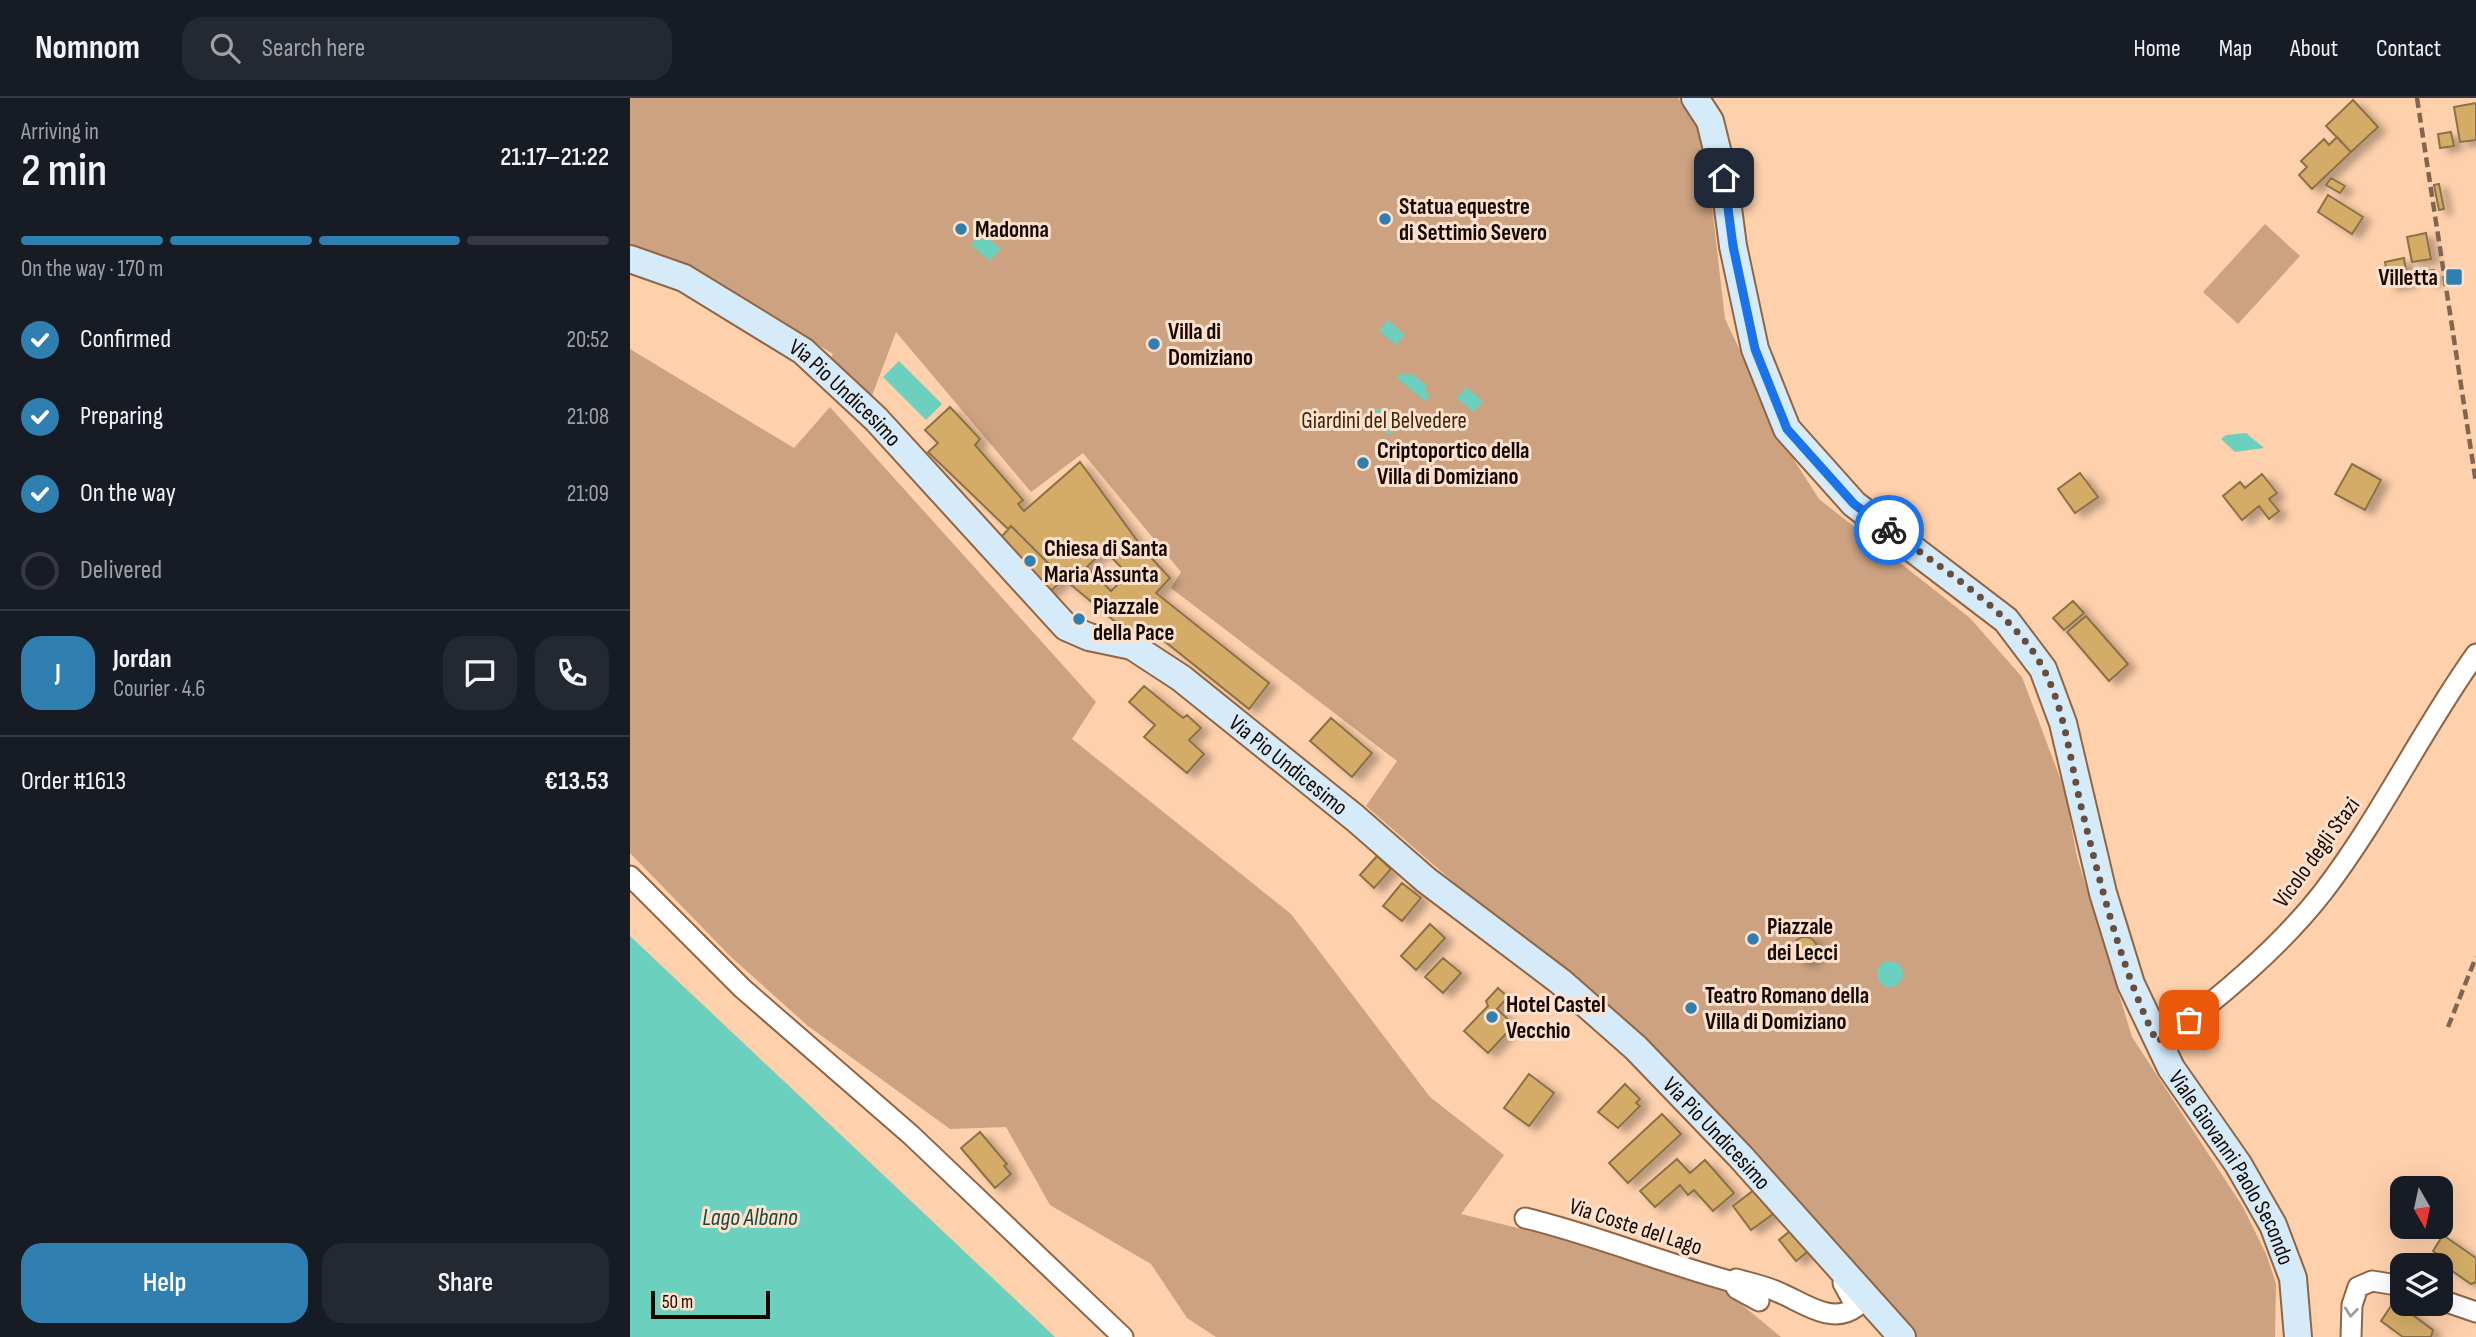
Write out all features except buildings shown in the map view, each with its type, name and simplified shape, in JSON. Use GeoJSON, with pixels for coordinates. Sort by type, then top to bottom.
{"type":"FeatureCollection","features":[{"type":"Feature","properties":{"kind":"street","name":"Viale Giovanni Paolo Secondo"},"geometry":{"type":"LineString","coordinates":[[1695,98],[1710,121],[1721,167],[1733,246],[1755,349],[1787,429],[1854,504],[2006,621],[2043,669],[2063,723],[2122,960],[2157,1042],[2187,1094],[2244,1174],[2273,1225],[2293,1278],[2298,1337]]}},
{"type":"Feature","properties":{"kind":"street","name":"Via Pio Undicesimo"},"geometry":{"type":"LineString","coordinates":[[630,259],[684,278],[803,351],[876,419],[1066,627],[1089,637],[1132,646],[1181,678],[1355,818],[1426,880],[1561,982],[1636,1048],[1740,1156],[1902,1337]]}},
{"type":"Feature","properties":{"kind":"street","name":"Vicolo degli Stazi"},"geometry":{"type":"LineString","coordinates":[[2157,1042],[2189,1020],[2238,977],[2322,893],[2476,655]]}},
{"type":"Feature","properties":{"kind":"street"},"geometry":{"type":"LineString","coordinates":[[630,876],[742,988],[911,1135],[1123,1337]]}},
{"type":"Feature","properties":{"kind":"street","name":"Via Coste del Lago"},"geometry":{"type":"LineString","coordinates":[[1525,1218],[1577,1231],[1660,1262],[1733,1282],[1736,1279],[1778,1292],[1820,1312],[1843,1312],[1853,1309],[1856,1303],[1842,1282],[1837,1266]]}},
{"type":"Feature","properties":{"kind":"street"},"geometry":{"type":"LineString","coordinates":[[2351,1337],[2352,1305],[2358,1287],[2372,1281],[2390,1284]]}},
{"type":"Feature","properties":{"kind":"street","name":"Via Coste del Lago"},"geometry":{"type":"LineString","coordinates":[[1733,1282],[1737,1289],[1759,1301]]}},
{"type":"Feature","properties":{"kind":"street"},"geometry":{"type":"LineString","coordinates":[[2453,1304],[2476,1312]]}},
{"type":"Feature","properties":{"kind":"green space","name":"Giardini del Belvedere"},"geometry":{"type":"Polygon","coordinates":[[[630,98],[1678,98],[1703,128],[1725,319],[1787,449],[1819,499],[1970,618],[2022,677],[2065,791],[2077,857],[2132,1037],[2243,1207],[2267,1256],[2276,1284],[2275,1337],[1911,1337],[1713,1108],[1366,806],[1397,761],[1171,588],[1181,572],[1083,453],[1031,492],[896,332],[870,401],[830,359],[833,354],[683,262],[637,252],[630,247],[630,98]]]}},
{"type":"Feature","properties":{"kind":"green space"},"geometry":{"type":"Polygon","coordinates":[[[2265,224],[2300,256],[2238,324],[2203,292],[2265,224]]]}},
{"type":"Feature","properties":{"kind":"green space"},"geometry":{"type":"Polygon","coordinates":[[[630,349],[794,448],[830,407],[1096,702],[1072,739],[1291,914],[1430,1097],[1504,1155],[1461,1214],[1559,1238],[1717,1284],[1781,1337],[1216,1337],[1187,1318],[1151,1264],[1050,1205],[1006,1127],[950,1129],[808,1026],[731,957],[630,853],[630,349]]]}},
{"type":"Feature","properties":{"kind":"water"},"geometry":{"type":"Polygon","coordinates":[[[981,233],[1001,249],[990,261],[971,245],[981,233]]]}},
{"type":"Feature","properties":{"kind":"water"},"geometry":{"type":"Polygon","coordinates":[[[1388,320],[1405,335],[1396,345],[1379,331],[1388,320]]]}},
{"type":"Feature","properties":{"kind":"water"},"geometry":{"type":"Polygon","coordinates":[[[899,361],[942,404],[926,420],[883,377],[899,361]]]}},
{"type":"Feature","properties":{"kind":"water"},"geometry":{"type":"Polygon","coordinates":[[[1402,372],[1407,376],[1411,373],[1427,386],[1424,390],[1430,395],[1425,401],[1397,378],[1402,372]]]}},
{"type":"Feature","properties":{"kind":"water"},"geometry":{"type":"Polygon","coordinates":[[[1466,387],[1483,401],[1474,412],[1457,398],[1466,387]]]}},
{"type":"Feature","properties":{"kind":"water"},"geometry":{"type":"Polygon","coordinates":[[[1377,408],[1398,425],[1389,435],[1369,417],[1377,408]]]}},
{"type":"Feature","properties":{"kind":"water"},"geometry":{"type":"Polygon","coordinates":[[[2246,433],[2264,448],[2235,452],[2221,439],[2226,435],[2246,433]]]}},
{"type":"Feature","properties":{"kind":"water","name":"Lago Albano"},"geometry":{"type":"Polygon","coordinates":[[[630,936],[1055,1337],[630,1337],[630,936]]]}},
{"type":"Feature","properties":{"kind":"water"},"geometry":{"type":"Polygon","coordinates":[[[1890,961],[1899,965],[1903,974],[1899,983],[1890,987],[1881,983],[1877,974],[1881,965],[1890,961]]]}},
{"type":"Feature","properties":{"kind":"railway"},"geometry":{"type":"LineString","coordinates":[[2417,98],[2476,483]]}},
{"type":"Feature","properties":{"kind":"railway"},"geometry":{"type":"LineString","coordinates":[[2448,1027],[2476,957]]}},
{"type":"Feature","properties":{"kind":"way so far"},"geometry":{"type":"LineString","coordinates":[[1889,530],[2006,621],[2035,655],[2050,684],[2063,723],[2103,893],[2131,984],[2157,1042],[2189,1020]]}},
{"type":"Feature","properties":{"kind":"place","name":"Statua equestre di Settimio Severo"},"geometry":{"type":"Point","coordinates":[1385,219]}},
{"type":"Feature","properties":{"kind":"place","name":"Madonna"},"geometry":{"type":"Point","coordinates":[961,229]}},
{"type":"Feature","properties":{"kind":"place","name":"Villetta"},"geometry":{"type":"Point","coordinates":[2454,277]}},
{"type":"Feature","properties":{"kind":"place","name":"Villa di Domiziano"},"geometry":{"type":"Point","coordinates":[1154,344]}},
{"type":"Feature","properties":{"kind":"place","name":"Criptoportico della Villa di Domiziano"},"geometry":{"type":"Point","coordinates":[1363,463]}},
{"type":"Feature","properties":{"kind":"place","name":"Chiesa di Santa Maria Assunta"},"geometry":{"type":"Point","coordinates":[1030,561]}},
{"type":"Feature","properties":{"kind":"place","name":"Piazzale della Pace"},"geometry":{"type":"Point","coordinates":[1079,619]}},
{"type":"Feature","properties":{"kind":"place","name":"Piazzale dei Lecci"},"geometry":{"type":"Point","coordinates":[1753,939]}},
{"type":"Feature","properties":{"kind":"place","name":"Teatro Romano della Villa di Domiziano"},"geometry":{"type":"Point","coordinates":[1691,1008]}},
{"type":"Feature","properties":{"kind":"place","name":"Hotel Castel Vecchio"},"geometry":{"type":"Point","coordinates":[1492,1017]}},
{"type":"Feature","properties":{"kind":"route"},"geometry":{"type":"LineString","coordinates":[[1724,178],[1733,246],[1755,349],[1787,429],[1854,504],[1889,530]]}}]}
